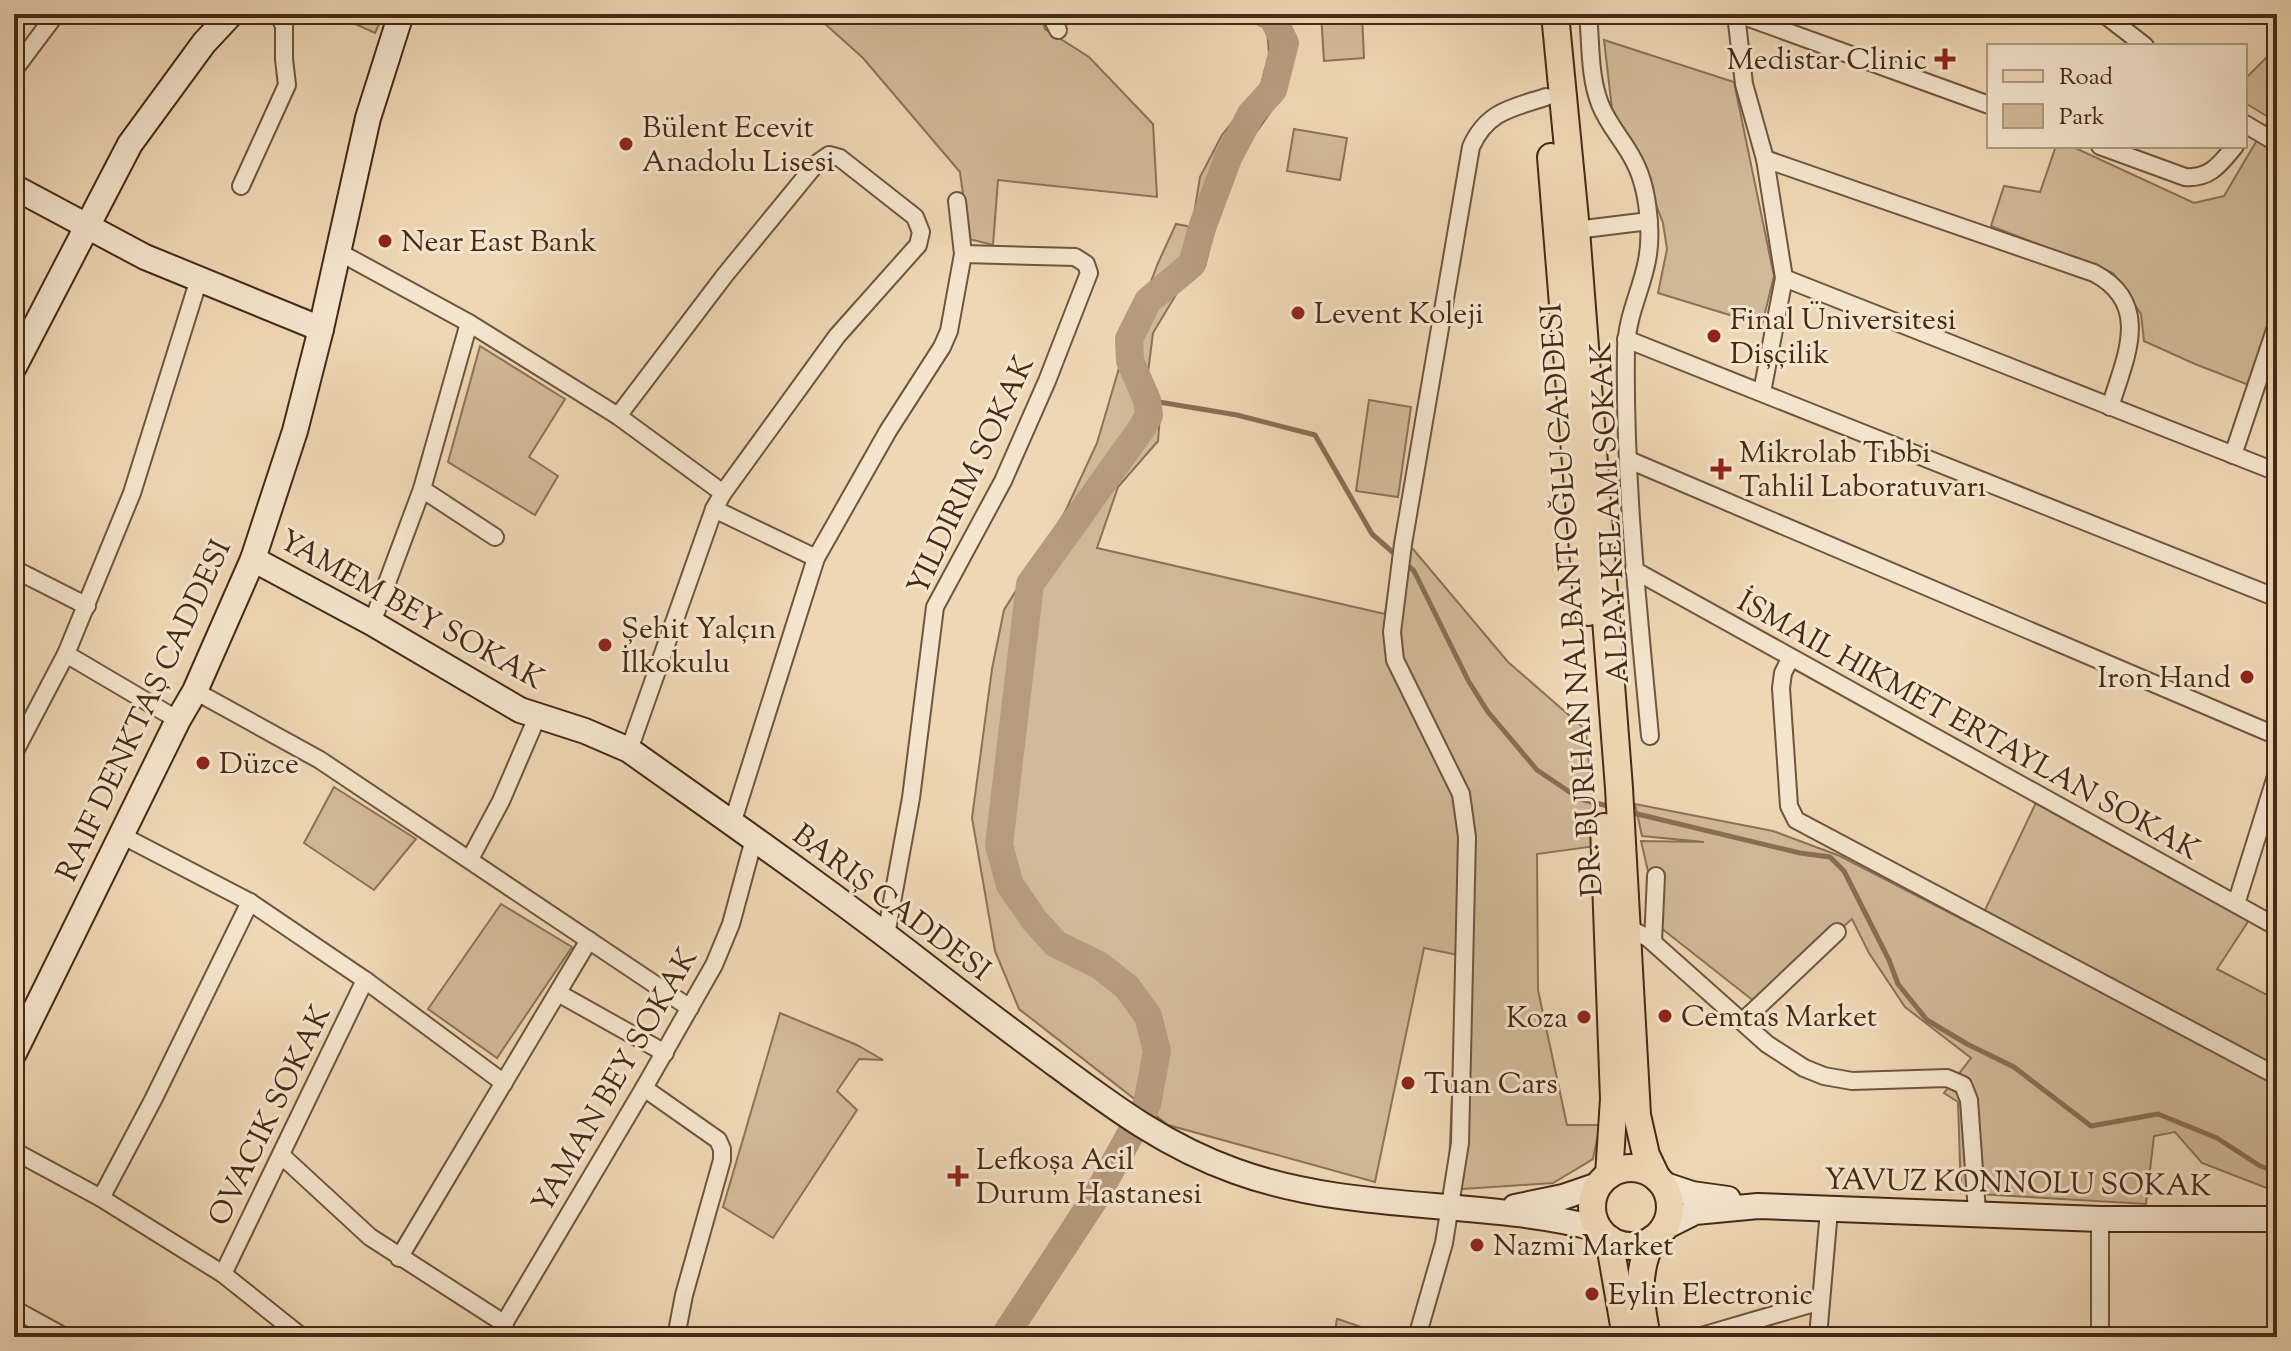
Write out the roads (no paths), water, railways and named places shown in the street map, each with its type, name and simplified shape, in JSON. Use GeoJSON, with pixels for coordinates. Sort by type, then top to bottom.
{"type":"FeatureCollection","features":[{"type":"Feature","properties":{"kind":"main road","name":"DR. BURHAN NALBANTOĞLU CADDESI"},"geometry":{"type":"LineString","coordinates":[[1539,14],[1610,787]]}},
{"type":"Feature","properties":{"kind":"main road","name":"DR. BURHAN NALBANTOĞLU CADDESI"},"geometry":{"type":"LineString","coordinates":[[1555,14],[1576,230],[1614,840],[1614,1099],[1604,1180]]}},
{"type":"Feature","properties":{"kind":"main road","name":"DR. BURHAN NALBANTOĞLU CADDESI"},"geometry":{"type":"LineString","coordinates":[[1614,840],[1628,928],[1637,1115],[1646,1155],[1660,1181]]}},
{"type":"Feature","properties":{"kind":"main road"},"geometry":{"type":"LineString","coordinates":[[1626,1337],[1604,1234],[1592,1207],[1604,1180],[1621,1169],[1634,1168],[1646,1171],[1660,1181],[1670,1206],[1658,1234],[1644,1254],[1640,1277],[1641,1305],[1647,1337]]}},
{"type":"Feature","properties":{"kind":"main road"},"geometry":{"type":"LineString","coordinates":[[1604,1234],[1631,1246],[1658,1234]]}},
{"type":"Feature","properties":{"kind":"street"},"geometry":{"type":"LineString","coordinates":[[14,70],[56,14]]}},
{"type":"Feature","properties":{"kind":"street"},"geometry":{"type":"LineString","coordinates":[[14,367],[130,144],[194,55],[231,14]]}},
{"type":"Feature","properties":{"kind":"street"},"geometry":{"type":"LineString","coordinates":[[241,186],[287,85],[284,25],[277,14]]}},
{"type":"Feature","properties":{"kind":"street","name":"RAIF DENKTAŞ CADDESI"},"geometry":{"type":"LineString","coordinates":[[14,1053],[195,691],[253,559],[295,431],[368,118],[401,14]]}},
{"type":"Feature","properties":{"kind":"street"},"geometry":{"type":"LineString","coordinates":[[1050,14],[1058,30]]}},
{"type":"Feature","properties":{"kind":"street","name":"ALPAY KELAMI SOKAK"},"geometry":{"type":"LineString","coordinates":[[1588,14],[1596,91],[1604,113],[1637,167],[1649,221],[1648,267],[1626,339],[1634,570],[1650,736]]}},
{"type":"Feature","properties":{"kind":"street"},"geometry":{"type":"LineString","coordinates":[[1762,392],[1784,278],[1765,159],[1744,84],[1737,14],[1987,104]]}},
{"type":"Feature","properties":{"kind":"street"},"geometry":{"type":"LineString","coordinates":[[2104,14],[2142,44]]}},
{"type":"Feature","properties":{"kind":"street"},"geometry":{"type":"LineString","coordinates":[[1417,1337],[1451,1208],[1460,1143],[1467,837],[1461,794],[1395,660],[1392,632],[1395,598],[1471,147],[1484,124],[1493,117],[1546,97]]}},
{"type":"Feature","properties":{"kind":"street"},"geometry":{"type":"LineString","coordinates":[[2247,128],[2277,143]]}},
{"type":"Feature","properties":{"kind":"street"},"geometry":{"type":"LineString","coordinates":[[2105,148],[2195,178],[2212,172],[2233,148]]}},
{"type":"Feature","properties":{"kind":"street"},"geometry":{"type":"LineString","coordinates":[[618,416],[725,275],[816,164],[829,155],[840,158],[915,217],[921,232],[918,245],[837,336],[714,509],[629,750]]}},
{"type":"Feature","properties":{"kind":"street"},"geometry":{"type":"LineString","coordinates":[[1765,159],[2094,273],[2109,282],[2124,301],[2132,333],[2110,407]]}},
{"type":"Feature","properties":{"kind":"street"},"geometry":{"type":"LineString","coordinates":[[14,187],[145,257],[321,329]]}},
{"type":"Feature","properties":{"kind":"street"},"geometry":{"type":"LineString","coordinates":[[732,824],[816,558],[949,331],[963,254],[957,201]]}},
{"type":"Feature","properties":{"kind":"street"},"geometry":{"type":"LineString","coordinates":[[1576,230],[1649,221]]}},
{"type":"Feature","properties":{"kind":"street"},"geometry":{"type":"LineString","coordinates":[[337,251],[469,323],[618,416],[723,493]]}},
{"type":"Feature","properties":{"kind":"street"},"geometry":{"type":"LineString","coordinates":[[886,935],[911,798],[935,607],[1003,481],[1047,381],[1089,273],[1086,264],[1075,257],[963,254]]}},
{"type":"Feature","properties":{"kind":"street"},"geometry":{"type":"LineString","coordinates":[[1784,278],[2277,472]]}},
{"type":"Feature","properties":{"kind":"street"},"geometry":{"type":"LineString","coordinates":[[14,753],[66,654],[132,493],[199,279]]}},
{"type":"Feature","properties":{"kind":"street"},"geometry":{"type":"LineString","coordinates":[[372,623],[422,489],[469,323]]}},
{"type":"Feature","properties":{"kind":"street"},"geometry":{"type":"LineString","coordinates":[[2233,455],[2277,324]]}},
{"type":"Feature","properties":{"kind":"street"},"geometry":{"type":"LineString","coordinates":[[1626,339],[2277,598]]}},
{"type":"Feature","properties":{"kind":"street"},"geometry":{"type":"LineString","coordinates":[[1629,460],[2277,736]]}},
{"type":"Feature","properties":{"kind":"street"},"geometry":{"type":"LineString","coordinates":[[422,489],[495,537]]}},
{"type":"Feature","properties":{"kind":"street"},"geometry":{"type":"LineString","coordinates":[[714,509],[816,558]]}},
{"type":"Feature","properties":{"kind":"street","name":"YAMEM BEY SOKAK"},"geometry":{"type":"LineString","coordinates":[[253,559],[372,623],[520,710],[608,739],[629,750],[886,935],[1006,1029],[1161,1139],[1234,1171],[1302,1191],[1361,1201],[1451,1208]]}},
{"type":"Feature","properties":{"kind":"street"},"geometry":{"type":"LineString","coordinates":[[14,569],[87,606]]}},
{"type":"Feature","properties":{"kind":"street","name":"İSMAIL HIKMET ERTAYLAN SOKAK"},"geometry":{"type":"LineString","coordinates":[[1634,570],[2277,927]]}},
{"type":"Feature","properties":{"kind":"street"},"geometry":{"type":"LineString","coordinates":[[66,654],[178,720]]}},
{"type":"Feature","properties":{"kind":"street"},"geometry":{"type":"LineString","coordinates":[[1790,659],[1783,673],[1781,688],[1789,806],[1796,820],[2277,1076]]}},
{"type":"Feature","properties":{"kind":"street"},"geometry":{"type":"LineString","coordinates":[[195,691],[320,760],[690,1008]]}},
{"type":"Feature","properties":{"kind":"street"},"geometry":{"type":"LineString","coordinates":[[470,859],[501,801],[538,715]]}},
{"type":"Feature","properties":{"kind":"street"},"geometry":{"type":"LineString","coordinates":[[2236,904],[2277,773]]}},
{"type":"Feature","properties":{"kind":"street"},"geometry":{"type":"LineString","coordinates":[[121,835],[250,902],[365,980],[504,1083]]}},
{"type":"Feature","properties":{"kind":"street","name":"YAMAN BEY SOKAK"},"geometry":{"type":"LineString","coordinates":[[501,1330],[690,1008],[728,933],[754,839]]}},
{"type":"Feature","properties":{"kind":"street"},"geometry":{"type":"LineString","coordinates":[[1653,942],[1656,876]]}},
{"type":"Feature","properties":{"kind":"street"},"geometry":{"type":"LineString","coordinates":[[101,1198],[250,902]]}},
{"type":"Feature","properties":{"kind":"street"},"geometry":{"type":"LineString","coordinates":[[1628,928],[1653,942],[1783,1055],[1804,1068],[1824,1076],[1862,1082],[1947,1078],[1963,1085],[1969,1100],[1977,1212]]}},
{"type":"Feature","properties":{"kind":"street"},"geometry":{"type":"LineString","coordinates":[[1743,1021],[1837,932]]}},
{"type":"Feature","properties":{"kind":"street"},"geometry":{"type":"LineString","coordinates":[[399,1258],[589,940]]}},
{"type":"Feature","properties":{"kind":"street"},"geometry":{"type":"LineString","coordinates":[[223,1274],[365,980]]}},
{"type":"Feature","properties":{"kind":"street"},"geometry":{"type":"LineString","coordinates":[[558,993],[665,1053]]}},
{"type":"Feature","properties":{"kind":"street"},"geometry":{"type":"LineString","coordinates":[[644,1088],[718,1140],[723,1153],[684,1295],[676,1337]]}},
{"type":"Feature","properties":{"kind":"street"},"geometry":{"type":"LineString","coordinates":[[14,1151],[101,1198],[223,1274],[302,1337]]}},
{"type":"Feature","properties":{"kind":"street"},"geometry":{"type":"LineString","coordinates":[[281,1155],[370,1237],[501,1330]]}},
{"type":"Feature","properties":{"kind":"street"},"geometry":{"type":"LineString","coordinates":[[1492,1210],[1548,1200],[1604,1180]]}},
{"type":"Feature","properties":{"kind":"street","name":"YAVUZ KONNOLU SOKAK"},"geometry":{"type":"LineString","coordinates":[[1660,1181],[1692,1194],[1758,1206],[2100,1219],[2277,1219]]}},
{"type":"Feature","properties":{"kind":"street","name":"YAVUZ KONNOLU SOKAK"},"geometry":{"type":"LineString","coordinates":[[1658,1234],[1695,1212],[1758,1206]]}},
{"type":"Feature","properties":{"kind":"street"},"geometry":{"type":"LineString","coordinates":[[1451,1208],[1562,1219],[1604,1234]]}},
{"type":"Feature","properties":{"kind":"street"},"geometry":{"type":"LineString","coordinates":[[1818,1337],[1829,1210]]}},
{"type":"Feature","properties":{"kind":"street"},"geometry":{"type":"LineString","coordinates":[[2100,1219],[2100,1337]]}},
{"type":"Feature","properties":{"kind":"street"},"geometry":{"type":"LineString","coordinates":[[1698,1337],[1821,1301]]}},
{"type":"Feature","properties":{"kind":"street"},"geometry":{"type":"LineString","coordinates":[[14,1309],[65,1337]]}},
{"type":"Feature","properties":{"kind":"waterway"},"geometry":{"type":"LineString","coordinates":[[1004,1337],[1097,1195],[1147,1104],[1157,1051],[1148,1016],[1127,987],[1099,965],[1056,944],[1035,921],[1010,885],[999,845],[1030,584],[1149,415],[1147,400],[1130,361],[1129,339],[1148,301],[1192,264],[1228,158],[1251,114],[1273,90],[1285,43],[1272,16],[1265,14]]}},
{"type":"Feature","properties":{"kind":"waterway"},"geometry":{"type":"LineString","coordinates":[[1147,400],[1237,415],[1315,435],[1372,534],[1414,571],[1469,682],[1488,712],[1537,770],[1580,799],[1612,807]]}},
{"type":"Feature","properties":{"kind":"waterway"},"geometry":{"type":"LineString","coordinates":[[1629,812],[1800,853],[1830,857],[1844,871],[1898,984],[1927,1020],[2014,1067],[2091,1126],[2158,1114],[2217,1138],[2260,1166],[2277,1172]]}},
{"type":"Feature","properties":{"kind":"place","name":"Medistar Clinic"},"geometry":{"type":"Point","coordinates":[1945,59]}},
{"type":"Feature","properties":{"kind":"place","name":"Bülent Ecevit Anadolu Lisesi"},"geometry":{"type":"Point","coordinates":[626,144]}},
{"type":"Feature","properties":{"kind":"place","name":"Near East Bank"},"geometry":{"type":"Point","coordinates":[385,241]}},
{"type":"Feature","properties":{"kind":"place","name":"Levent Koleji"},"geometry":{"type":"Point","coordinates":[1298,313]}},
{"type":"Feature","properties":{"kind":"place","name":"Final Üniversitesi Dişçilik"},"geometry":{"type":"Point","coordinates":[1714,336]}},
{"type":"Feature","properties":{"kind":"place","name":"Mikrolab Tıbbi Tahlil Laboratuvarı"},"geometry":{"type":"Point","coordinates":[1721,469]}},
{"type":"Feature","properties":{"kind":"place","name":"Şehit Yalçın İlkokulu"},"geometry":{"type":"Point","coordinates":[605,645]}},
{"type":"Feature","properties":{"kind":"place","name":"Iron Hand"},"geometry":{"type":"Point","coordinates":[2247,677]}},
{"type":"Feature","properties":{"kind":"place","name":"Düzce"},"geometry":{"type":"Point","coordinates":[203,763]}},
{"type":"Feature","properties":{"kind":"place","name":"Cemtas Market"},"geometry":{"type":"Point","coordinates":[1665,1016]}},
{"type":"Feature","properties":{"kind":"place","name":"Koza"},"geometry":{"type":"Point","coordinates":[1584,1017]}},
{"type":"Feature","properties":{"kind":"place","name":"Tuan Cars"},"geometry":{"type":"Point","coordinates":[1408,1083]}},
{"type":"Feature","properties":{"kind":"place","name":"Lefkoşa Acil Durum Hastanesi"},"geometry":{"type":"Point","coordinates":[958,1176]}},
{"type":"Feature","properties":{"kind":"place","name":"Nazmi Market"},"geometry":{"type":"Point","coordinates":[1477,1245]}},
{"type":"Feature","properties":{"kind":"place","name":"Eylin Electronic"},"geometry":{"type":"Point","coordinates":[1592,1294]}}]}
